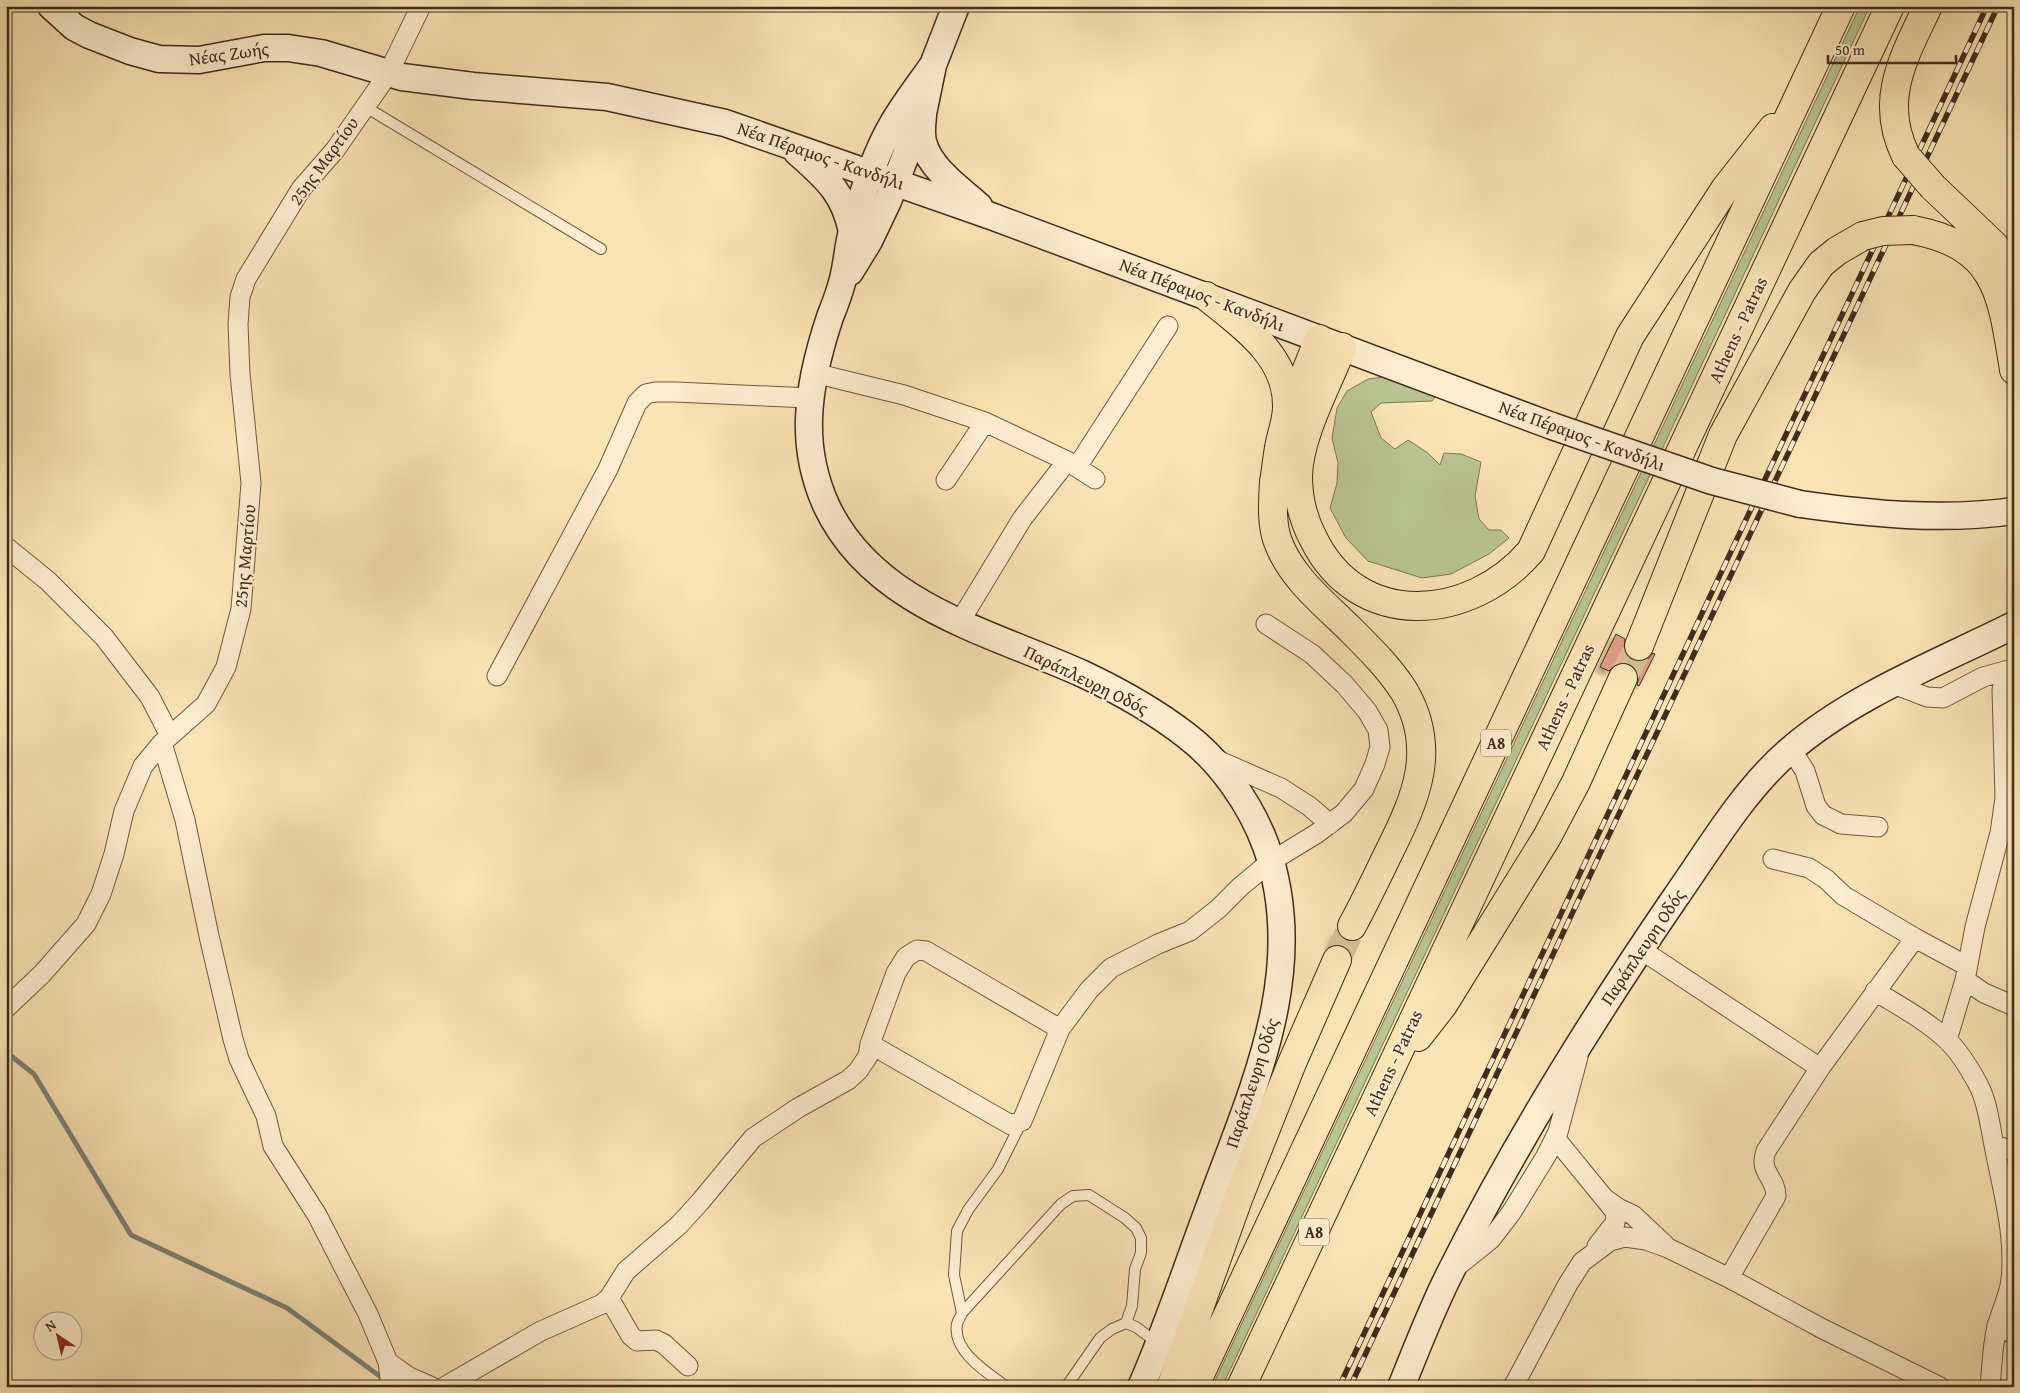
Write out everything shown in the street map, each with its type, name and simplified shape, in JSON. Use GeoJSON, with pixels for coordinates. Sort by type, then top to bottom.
{"type":"FeatureCollection","features":[{"type":"Feature","properties":{"kind":"highway","name":"Α8"},"geometry":{"type":"LineString","coordinates":[[1194,1387],[1841,6]]}},
{"type":"Feature","properties":{"kind":"highway","name":"Athens - Patras"},"geometry":{"type":"LineString","coordinates":[[1241,1387],[1890,6]]}},
{"type":"Feature","properties":{"kind":"highway"},"geometry":{"type":"LineString","coordinates":[[1928,6],[1907,50],[1896,79],[1892,110],[1899,142],[1906,156],[1933,187],[1994,245],[2014,275]]}},
{"type":"Feature","properties":{"kind":"highway"},"geometry":{"type":"LineString","coordinates":[[1330,343],[1306,433],[1298,475],[1303,515],[1318,548],[1329,565],[1342,578],[1359,590],[1378,599],[1418,607],[1436,606],[1473,595],[1511,571],[1531,551],[1630,336],[1724,189],[1750,154],[1797,99]]}},
{"type":"Feature","properties":{"kind":"highway"},"geometry":{"type":"LineString","coordinates":[[1639,646],[1723,435],[1802,291],[1822,264],[1837,251],[1864,236],[1883,230],[1913,230],[1941,236],[1964,247],[1988,273],[1998,292],[2004,312],[2014,370]]}},
{"type":"Feature","properties":{"kind":"highway"},"geometry":{"type":"LineString","coordinates":[[1206,296],[1254,335],[1279,369],[1286,390],[1287,408],[1279,448],[1273,498],[1274,527],[1278,542],[1292,568],[1303,583],[1364,643],[1393,676],[1411,706],[1422,743],[1421,770],[1408,813],[1352,926]]}},
{"type":"Feature","properties":{"kind":"highway"},"geometry":{"type":"LineString","coordinates":[[1285,424],[1330,343]]}},
{"type":"Feature","properties":{"kind":"highway"},"geometry":{"type":"LineString","coordinates":[[1386,1078],[1443,1005],[1546,837],[1576,782],[1623,678]]}},
{"type":"Feature","properties":{"kind":"highway"},"geometry":{"type":"LineString","coordinates":[[1172,1387],[1238,1199],[1292,1063],[1337,960]]}},
{"type":"Feature","properties":{"kind":"street","name":"Νέας Ζωής"},"geometry":{"type":"LineString","coordinates":[[50,6],[74,27],[89,35],[130,51],[159,59],[199,60],[264,48],[288,48],[321,53],[388,74]]}},
{"type":"Feature","properties":{"kind":"street","name":"25ης Μαρτίου"},"geometry":{"type":"LineString","coordinates":[[6,1008],[42,974],[86,924],[101,894],[114,854],[124,811],[143,766],[166,739],[206,704],[226,667],[241,609],[252,483],[240,374],[238,324],[240,297],[246,279],[301,189],[335,150],[388,74],[422,6]]}},
{"type":"Feature","properties":{"kind":"street","name":"Παράπλευρη Οδός"},"geometry":{"type":"LineString","coordinates":[[956,6],[933,65],[924,108],[852,232],[842,285],[823,341],[812,385],[809,442],[819,489],[840,532],[869,567],[885,580],[930,608],[1084,675],[1116,691],[1170,723],[1209,756],[1226,776],[1248,809],[1265,845],[1280,914],[1282,939],[1278,998],[1271,1033],[1159,1344],[1141,1387]]}},
{"type":"Feature","properties":{"kind":"street","name":"Παράπλευρη Οδός"},"geometry":{"type":"LineString","coordinates":[[842,285],[881,218],[883,178],[890,128],[933,65]]}},
{"type":"Feature","properties":{"kind":"street","name":"Νέα Πέραμος - Κανδήλι"},"geometry":{"type":"LineString","coordinates":[[388,74],[473,86],[607,97],[725,123],[991,216],[1552,426],[1712,481],[1800,504],[1858,512],[1928,516],[2014,511]]}},
{"type":"Feature","properties":{"kind":"street"},"geometry":{"type":"LineString","coordinates":[[924,108],[921,130],[923,143],[930,157],[953,182],[991,216]]}},
{"type":"Feature","properties":{"kind":"street"},"geometry":{"type":"LineString","coordinates":[[787,144],[821,173],[842,199],[848,213],[852,232]]}},
{"type":"Feature","properties":{"kind":"street"},"geometry":{"type":"LineString","coordinates":[[960,622],[1022,519],[1072,464],[1168,326]]}},
{"type":"Feature","properties":{"kind":"street"},"geometry":{"type":"LineString","coordinates":[[497,676],[608,469],[637,403],[646,394],[655,392],[812,385],[904,395],[985,422],[1072,464],[1095,479]]}},
{"type":"Feature","properties":{"kind":"street"},"geometry":{"type":"LineString","coordinates":[[946,480],[985,422]]}},
{"type":"Feature","properties":{"kind":"street"},"geometry":{"type":"LineString","coordinates":[[6,547],[48,581],[104,637],[150,697],[166,739],[232,1039],[239,1059],[266,1116],[273,1146],[317,1215],[368,1314],[388,1362],[391,1387]]}},
{"type":"Feature","properties":{"kind":"street"},"geometry":{"type":"LineString","coordinates":[[870,1044],[1011,1125],[1022,1121],[1060,1029],[1089,990],[1111,968],[1158,944],[1190,931],[1211,915],[1270,862],[1344,813],[1364,789],[1375,764],[1380,747],[1378,730],[1367,711],[1345,686],[1312,654],[1266,624]]}},
{"type":"Feature","properties":{"kind":"street","name":"Παράπλευρη Οδός"},"geometry":{"type":"LineString","coordinates":[[1400,1387],[1450,1273],[1513,1153],[1640,949],[1738,809],[1765,775],[1791,749],[1838,716],[1893,684],[2014,625]]}},
{"type":"Feature","properties":{"kind":"street"},"geometry":{"type":"LineString","coordinates":[[1893,684],[1927,697],[1943,698],[1982,677],[2013,668]]}},
{"type":"Feature","properties":{"kind":"street"},"geometry":{"type":"LineString","coordinates":[[1947,1040],[1966,973],[1975,926],[1995,858],[2006,798],[2002,690],[2005,678],[2013,668]]}},
{"type":"Feature","properties":{"kind":"street"},"geometry":{"type":"LineString","coordinates":[[1791,749],[1805,771],[1816,806],[1823,815],[1841,824],[1878,827]]}},
{"type":"Feature","properties":{"kind":"street"},"geometry":{"type":"LineString","coordinates":[[1209,756],[1281,788],[1309,806],[1330,824]]}},
{"type":"Feature","properties":{"kind":"street"},"geometry":{"type":"LineString","coordinates":[[1773,859],[1809,868],[1826,879],[1844,896],[1915,938],[1966,973],[1984,993],[2014,1006]]}},
{"type":"Feature","properties":{"kind":"street"},"geometry":{"type":"LineString","coordinates":[[1729,1278],[1776,1196],[1776,1189],[1762,1161],[1766,1151],[1820,1068],[1915,938]]}},
{"type":"Feature","properties":{"kind":"street"},"geometry":{"type":"LineString","coordinates":[[1640,949],[1820,1068]]}},
{"type":"Feature","properties":{"kind":"street"},"geometry":{"type":"LineString","coordinates":[[444,1387],[523,1340],[594,1309],[609,1298],[626,1272],[679,1225],[706,1196],[753,1138],[798,1108],[848,1080],[858,1071],[868,1056],[870,1044],[896,973],[906,957],[917,950],[926,951],[1060,1029]]}},
{"type":"Feature","properties":{"kind":"street"},"geometry":{"type":"LineString","coordinates":[[1875,991],[1947,1040],[1957,1052],[1980,1087],[1994,1145],[2008,1176],[2012,1264],[2006,1302],[2006,1330],[1993,1348],[1990,1387]]}},
{"type":"Feature","properties":{"kind":"street"},"geometry":{"type":"LineString","coordinates":[[1450,1273],[1491,1239],[1511,1213],[1546,1156],[1555,1138],[1584,1037]]}},
{"type":"Feature","properties":{"kind":"street"},"geometry":{"type":"LineString","coordinates":[[1512,1387],[1568,1284],[1582,1262],[1615,1223],[1616,1213],[1555,1138]]}},
{"type":"Feature","properties":{"kind":"street"},"geometry":{"type":"LineString","coordinates":[[1994,1145],[2014,1152]]}},
{"type":"Feature","properties":{"kind":"street"},"geometry":{"type":"LineString","coordinates":[[1604,1198],[1618,1208],[1634,1214],[1668,1248]]}},
{"type":"Feature","properties":{"kind":"street"},"geometry":{"type":"LineString","coordinates":[[1582,1262],[1610,1241],[1625,1237],[1646,1240],[1668,1248],[1729,1278],[1821,1328],[1940,1387]]}},
{"type":"Feature","properties":{"kind":"street"},"geometry":{"type":"LineString","coordinates":[[609,1298],[631,1336],[637,1341],[656,1340],[664,1344],[688,1366]]}},
{"type":"Feature","properties":{"kind":"street"},"geometry":{"type":"LineString","coordinates":[[388,1362],[409,1378],[432,1387]]}},
{"type":"Feature","properties":{"kind":"lane"},"geometry":{"type":"LineString","coordinates":[[364,106],[601,249]]}},
{"type":"Feature","properties":{"kind":"lane"},"geometry":{"type":"LineString","coordinates":[[962,1313],[954,1274],[957,1231],[968,1210],[998,1169],[1022,1121]]}},
{"type":"Feature","properties":{"kind":"lane"},"geometry":{"type":"LineString","coordinates":[[1007,1387],[972,1359],[962,1348],[957,1324],[962,1313],[1061,1204],[1074,1196],[1089,1195],[1125,1218],[1136,1228],[1141,1238],[1141,1253],[1135,1269],[1132,1306],[1126,1323]]}},
{"type":"Feature","properties":{"kind":"lane"},"geometry":{"type":"LineString","coordinates":[[1066,1387],[1100,1338],[1112,1329],[1126,1323],[1136,1326],[1159,1344]]}},
{"type":"Feature","properties":{"kind":"green space"},"geometry":{"type":"Polygon","coordinates":[[[1860,6],[1870,6],[1222,1387],[1212,1387],[1860,6]]]}},
{"type":"Feature","properties":{"kind":"green space"},"geometry":{"type":"Polygon","coordinates":[[[1391,376],[1437,395],[1432,401],[1381,403],[1371,412],[1381,438],[1395,449],[1408,440],[1428,453],[1440,465],[1444,453],[1461,454],[1481,462],[1475,496],[1479,519],[1489,530],[1501,530],[1509,538],[1489,554],[1451,574],[1422,578],[1368,561],[1346,538],[1330,508],[1337,483],[1338,463],[1332,438],[1337,408],[1347,391],[1368,379],[1391,376]]]}},
{"type":"Feature","properties":{"kind":"building"},"geometry":{"type":"Polygon","coordinates":[[[1616,634],[1625,639],[1624,649],[1627,656],[1633,660],[1642,661],[1648,659],[1653,653],[1655,654],[1639,686],[1637,685],[1639,677],[1636,669],[1630,664],[1621,663],[1609,671],[1600,667],[1616,634]]]}},
{"type":"Feature","properties":{"kind":"building"},"geometry":{"type":"Polygon","coordinates":[[[1337,930],[1344,940],[1354,941],[1350,951],[1336,944],[1330,947],[1337,930]]]}},
{"type":"Feature","properties":{"kind":"waterway"},"geometry":{"type":"LineString","coordinates":[[6,1052],[34,1074],[131,1235],[287,1308],[385,1380]]}},
{"type":"Feature","properties":{"kind":"tunnel"},"geometry":{"type":"LineString","coordinates":[[1623,678],[1639,646]]}},
{"type":"Feature","properties":{"kind":"tunnel"},"geometry":{"type":"LineString","coordinates":[[1337,960],[1352,926]]}},
{"type":"Feature","properties":{"kind":"railway"},"geometry":{"type":"LineString","coordinates":[[1339,1387],[1987,6]]}},
{"type":"Feature","properties":{"kind":"railway"},"geometry":{"type":"LineString","coordinates":[[1350,1387],[1998,6]]}}]}
